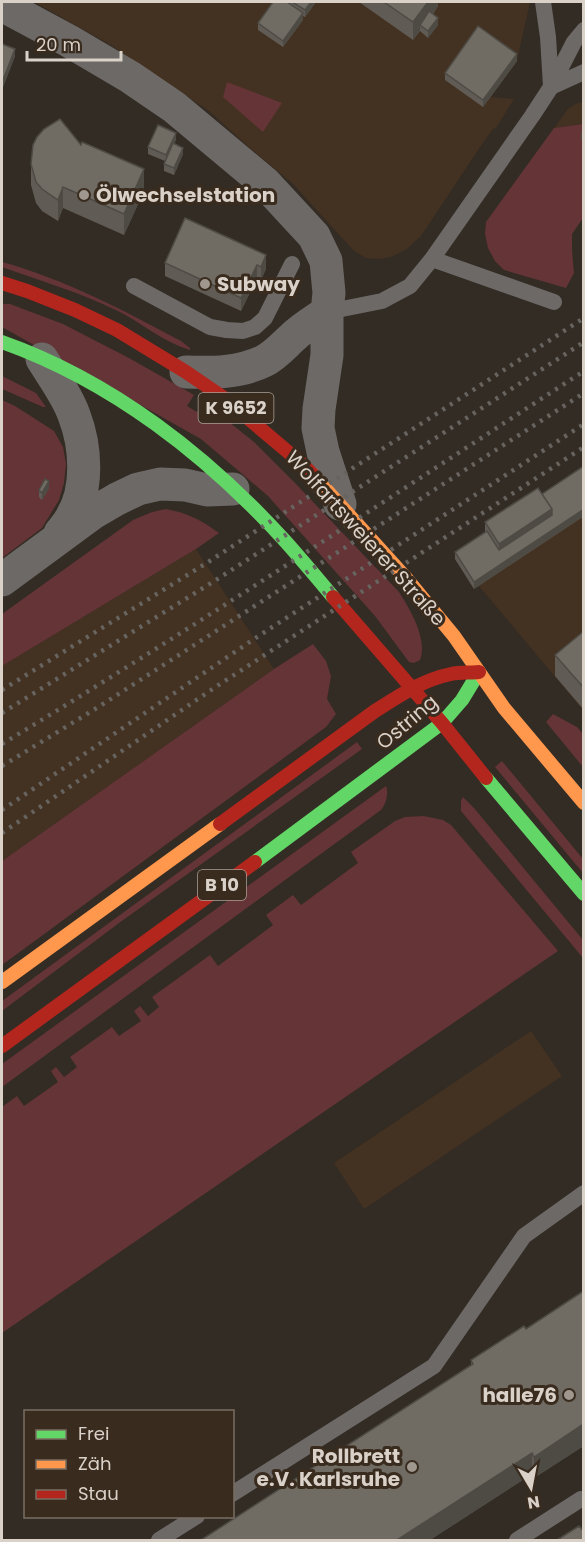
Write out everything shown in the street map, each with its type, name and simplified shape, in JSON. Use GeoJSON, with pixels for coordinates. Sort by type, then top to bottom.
{"type":"FeatureCollection","features":[{"type":"Feature","properties":{"kind":"main road","name":"Wolfartsweierer Straße"},"geometry":{"type":"LineString","coordinates":[[2,283],[46,298],[117,330],[224,398],[300,462],[406,578],[454,636],[504,708],[584,803]]}},
{"type":"Feature","properties":{"kind":"main road","name":"K 9652"},"geometry":{"type":"LineString","coordinates":[[2,342],[79,376],[136,411],[196,454],[285,541],[442,723]]}},
{"type":"Feature","properties":{"kind":"main road","name":"Ostring"},"geometry":{"type":"LineString","coordinates":[[2,982],[375,711],[411,688],[433,678],[479,672]]}},
{"type":"Feature","properties":{"kind":"main road","name":"Ostring"},"geometry":{"type":"LineString","coordinates":[[2,1046],[442,723],[462,700],[479,672]]}},
{"type":"Feature","properties":{"kind":"main road"},"geometry":{"type":"LineString","coordinates":[[442,723],[584,894]]}},
{"type":"Feature","properties":{"kind":"street"},"geometry":{"type":"LineString","coordinates":[[2,5],[130,77],[174,107],[265,183],[314,236],[326,261],[329,294],[327,355],[318,428],[323,452],[340,504]]}},
{"type":"Feature","properties":{"kind":"street"},"geometry":{"type":"LineString","coordinates":[[186,372],[233,371],[264,361],[279,351],[294,335],[327,312]]}},
{"type":"Feature","properties":{"kind":"street"},"geometry":{"type":"LineString","coordinates":[[42,359],[74,414],[80,431],[84,476],[80,497],[72,518],[43,550]]}},
{"type":"Feature","properties":{"kind":"street"},"geometry":{"type":"LineString","coordinates":[[2,580],[93,513],[138,489],[160,484],[185,484],[207,490],[233,489]]}},
{"type":"Feature","properties":{"kind":"lane"},"geometry":{"type":"LineString","coordinates":[[543,2],[551,87]]}},
{"type":"Feature","properties":{"kind":"lane"},"geometry":{"type":"LineString","coordinates":[[327,312],[382,301],[410,286],[432,259],[519,135],[551,87],[574,42],[584,30]]}},
{"type":"Feature","properties":{"kind":"lane"},"geometry":{"type":"LineString","coordinates":[[551,87],[584,72]]}},
{"type":"Feature","properties":{"kind":"lane"},"geometry":{"type":"LineString","coordinates":[[432,259],[554,302]]}},
{"type":"Feature","properties":{"kind":"lane"},"geometry":{"type":"LineString","coordinates":[[134,286],[210,327],[243,331],[255,327],[265,318],[292,264]]}},
{"type":"Feature","properties":{"kind":"lane"},"geometry":{"type":"LineString","coordinates":[[234,1493],[434,1366],[524,1236],[584,1193]]}},
{"type":"Feature","properties":{"kind":"lane"},"geometry":{"type":"LineString","coordinates":[[517,1540],[581,1499]]}},
{"type":"Feature","properties":{"kind":"lane"},"geometry":{"type":"LineString","coordinates":[[159,1540],[194,1518]]}},
{"type":"Feature","properties":{"kind":"shaded area"},"geometry":{"type":"Polygon","coordinates":[[[34,2],[530,2],[517,61],[491,97],[514,99],[421,236],[407,249],[391,257],[379,259],[366,258],[353,250],[293,184],[209,111],[109,44],[34,2]]]}},
{"type":"Feature","properties":{"kind":"shaded area"},"geometry":{"type":"Polygon","coordinates":[[[227,82],[282,103],[263,132],[223,97],[227,82]]]}},
{"type":"Feature","properties":{"kind":"shaded area"},"geometry":{"type":"Polygon","coordinates":[[[583,102],[583,124],[554,128],[568,109],[583,102]]]}},
{"type":"Feature","properties":{"kind":"shaded area"},"geometry":{"type":"Polygon","coordinates":[[[583,124],[583,218],[572,234],[574,273],[566,288],[504,270],[495,261],[488,248],[485,234],[486,222],[554,128],[583,124]]]}},
{"type":"Feature","properties":{"kind":"shaded area"},"geometry":{"type":"Polygon","coordinates":[[[2,262],[48,277],[93,296],[181,341],[190,350],[172,343],[106,305],[2,267],[2,262]]]}},
{"type":"Feature","properties":{"kind":"shaded area"},"geometry":{"type":"Polygon","coordinates":[[[2,304],[10,304],[63,324],[129,358],[194,395],[187,406],[197,412],[204,402],[254,442],[399,592],[413,615],[420,634],[422,652],[420,660],[414,663],[409,662],[375,616],[268,496],[201,439],[2,327],[2,304]]]}},
{"type":"Feature","properties":{"kind":"shaded area"},"geometry":{"type":"Polygon","coordinates":[[[2,376],[36,393],[46,407],[2,389],[2,376]]]}},
{"type":"Feature","properties":{"kind":"shaded area"},"geometry":{"type":"Polygon","coordinates":[[[2,400],[54,431],[63,447],[66,464],[59,500],[42,528],[2,558],[2,400]]]}},
{"type":"Feature","properties":{"kind":"shaded area"},"geometry":{"type":"Polygon","coordinates":[[[583,476],[583,710],[457,560],[583,476]]]}},
{"type":"Feature","properties":{"kind":"shaded area"},"geometry":{"type":"Polygon","coordinates":[[[166,509],[194,518],[219,533],[2,666],[2,614],[133,520],[166,509]]]}},
{"type":"Feature","properties":{"kind":"shaded area"},"geometry":{"type":"Polygon","coordinates":[[[196,549],[274,669],[2,861],[2,666],[196,549]]]}},
{"type":"Feature","properties":{"kind":"shaded area"},"geometry":{"type":"Polygon","coordinates":[[[313,644],[326,661],[331,676],[327,699],[336,714],[326,727],[2,965],[2,861],[274,669],[313,644]]]}},
{"type":"Feature","properties":{"kind":"shaded area"},"geometry":{"type":"Polygon","coordinates":[[[553,714],[577,727],[583,734],[583,767],[546,722],[553,714]]]}},
{"type":"Feature","properties":{"kind":"shaded area"},"geometry":{"type":"Polygon","coordinates":[[[357,742],[362,749],[119,923],[2,1011],[2,1001],[357,742]]]}},
{"type":"Feature","properties":{"kind":"shaded area"},"geometry":{"type":"Polygon","coordinates":[[[502,761],[583,859],[583,873],[495,767],[502,761]]]}},
{"type":"Feature","properties":{"kind":"shaded area"},"geometry":{"type":"Polygon","coordinates":[[[386,786],[386,798],[381,810],[2,1087],[2,1064],[386,786]]]}},
{"type":"Feature","properties":{"kind":"shaded area"},"geometry":{"type":"Polygon","coordinates":[[[463,797],[583,940],[583,958],[461,811],[463,797]]]}},
{"type":"Feature","properties":{"kind":"shaded area"},"geometry":{"type":"Polygon","coordinates":[[[424,816],[443,820],[451,825],[558,951],[2,1333],[2,1107],[17,1096],[24,1106],[58,1082],[51,1071],[56,1067],[64,1077],[77,1067],[70,1057],[112,1027],[119,1036],[141,1021],[134,1011],[140,1006],[148,1016],[159,1007],[152,997],[210,955],[218,966],[273,925],[266,915],[293,895],[301,905],[358,863],[351,852],[395,821],[405,817],[424,816]]]}},
{"type":"Feature","properties":{"kind":"shaded area"},"geometry":{"type":"Polygon","coordinates":[[[531,1031],[562,1076],[364,1209],[334,1163],[531,1031]]]}},
{"type":"Feature","properties":{"kind":"building"},"geometry":{"type":"Polygon","coordinates":[[[273,2],[287,2],[303,13],[283,41],[258,23],[273,2]]]}},
{"type":"Feature","properties":{"kind":"building"},"geometry":{"type":"Polygon","coordinates":[[[292,2],[311,2],[305,10],[292,2]]]}},
{"type":"Feature","properties":{"kind":"building"},"geometry":{"type":"Polygon","coordinates":[[[384,2],[428,2],[413,22],[384,2]]]}},
{"type":"Feature","properties":{"kind":"building"},"geometry":{"type":"Polygon","coordinates":[[[429,11],[438,18],[428,31],[420,25],[429,11]]]}},
{"type":"Feature","properties":{"kind":"building"},"geometry":{"type":"Polygon","coordinates":[[[478,26],[517,54],[483,100],[445,73],[478,26]]]}},
{"type":"Feature","properties":{"kind":"building"},"geometry":{"type":"Polygon","coordinates":[[[2,44],[15,49],[3,80],[2,79],[2,44]]]}},
{"type":"Feature","properties":{"kind":"building"},"geometry":{"type":"Polygon","coordinates":[[[60,119],[81,145],[82,142],[144,169],[124,214],[63,187],[58,200],[36,182],[31,164],[33,145],[44,129],[60,119]]]}},
{"type":"Feature","properties":{"kind":"building"},"geometry":{"type":"Polygon","coordinates":[[[158,125],[176,133],[166,155],[148,147],[158,125]]]}},
{"type":"Feature","properties":{"kind":"building"},"geometry":{"type":"Polygon","coordinates":[[[173,143],[183,148],[174,168],[164,164],[173,143]]]}},
{"type":"Feature","properties":{"kind":"building"},"geometry":{"type":"Polygon","coordinates":[[[185,218],[266,255],[261,267],[257,265],[241,298],[165,263],[185,218]]]}},
{"type":"Feature","properties":{"kind":"building"},"geometry":{"type":"Polygon","coordinates":[[[584,466],[584,509],[474,582],[455,552],[487,531],[499,550],[552,515],[552,509],[542,494],[584,466]]]}},
{"type":"Feature","properties":{"kind":"building"},"geometry":{"type":"Polygon","coordinates":[[[45,479],[49,481],[42,493],[39,490],[45,479]]]}},
{"type":"Feature","properties":{"kind":"building"},"geometry":{"type":"Polygon","coordinates":[[[538,488],[552,509],[499,544],[485,522],[538,488]]]}},
{"type":"Feature","properties":{"kind":"building"},"geometry":{"type":"Polygon","coordinates":[[[584,631],[584,688],[555,655],[584,631]]]}},
{"type":"Feature","properties":{"kind":"building"},"geometry":{"type":"Polygon","coordinates":[[[582,1292],[584,1294],[584,1427],[582,1425],[534,1457],[532,1453],[397,1540],[201,1540],[473,1364],[471,1360],[524,1326],[526,1329],[582,1292]]]}},
{"type":"Feature","properties":{"kind":"building"},"geometry":{"type":"Polygon","coordinates":[[[579,1526],[584,1532],[584,1540],[557,1540],[579,1526]]]}},
{"type":"Feature","properties":{"kind":"railway"},"geometry":{"type":"LineString","coordinates":[[2,690],[205,564],[584,318]]}},
{"type":"Feature","properties":{"kind":"railway"},"geometry":{"type":"LineString","coordinates":[[2,713],[216,580],[584,342]]}},
{"type":"Feature","properties":{"kind":"railway"},"geometry":{"type":"LineString","coordinates":[[2,744],[222,607],[584,371]]}},
{"type":"Feature","properties":{"kind":"railway"},"geometry":{"type":"LineString","coordinates":[[2,766],[100,706],[584,393]]}},
{"type":"Feature","properties":{"kind":"railway"},"geometry":{"type":"LineString","coordinates":[[2,810],[254,639],[584,424]]}},
{"type":"Feature","properties":{"kind":"railway"},"geometry":{"type":"LineString","coordinates":[[2,833],[214,688],[584,447]]}},
{"type":"Feature","properties":{"kind":"traffic: fast"},"geometry":{"type":"LineString","coordinates":[[2,342],[43,358],[82,378],[156,424],[191,451],[256,510],[333,597]]}},
{"type":"Feature","properties":{"kind":"traffic: fast"},"geometry":{"type":"LineString","coordinates":[[255,862],[442,723],[462,700],[479,672]]}},
{"type":"Feature","properties":{"kind":"traffic: fast"},"geometry":{"type":"LineString","coordinates":[[486,778],[584,894]]}},
{"type":"Feature","properties":{"kind":"traffic: slow"},"geometry":{"type":"LineString","coordinates":[[312,474],[406,578],[454,636],[504,708],[584,803]]}},
{"type":"Feature","properties":{"kind":"traffic: slow"},"geometry":{"type":"LineString","coordinates":[[2,982],[220,824]]}},
{"type":"Feature","properties":{"kind":"traffic: jam"},"geometry":{"type":"LineString","coordinates":[[2,283],[75,310],[117,330],[186,372],[224,398],[312,474]]}},
{"type":"Feature","properties":{"kind":"traffic: jam"},"geometry":{"type":"LineString","coordinates":[[333,597],[442,723],[486,778]]}},
{"type":"Feature","properties":{"kind":"traffic: jam"},"geometry":{"type":"LineString","coordinates":[[220,824],[375,711],[402,694],[440,677],[454,673],[479,672]]}},
{"type":"Feature","properties":{"kind":"traffic: jam"},"geometry":{"type":"LineString","coordinates":[[2,1046],[255,862]]}},
{"type":"Feature","properties":{"kind":"place","name":"Ölwechselstation"},"geometry":{"type":"Point","coordinates":[84,195]}},
{"type":"Feature","properties":{"kind":"place","name":"Subway"},"geometry":{"type":"Point","coordinates":[205,284]}},
{"type":"Feature","properties":{"kind":"place","name":"halle76"},"geometry":{"type":"Point","coordinates":[569,1395]}},
{"type":"Feature","properties":{"kind":"place","name":"Rollbrett e.V. Karlsruhe"},"geometry":{"type":"Point","coordinates":[412,1467]}}]}
